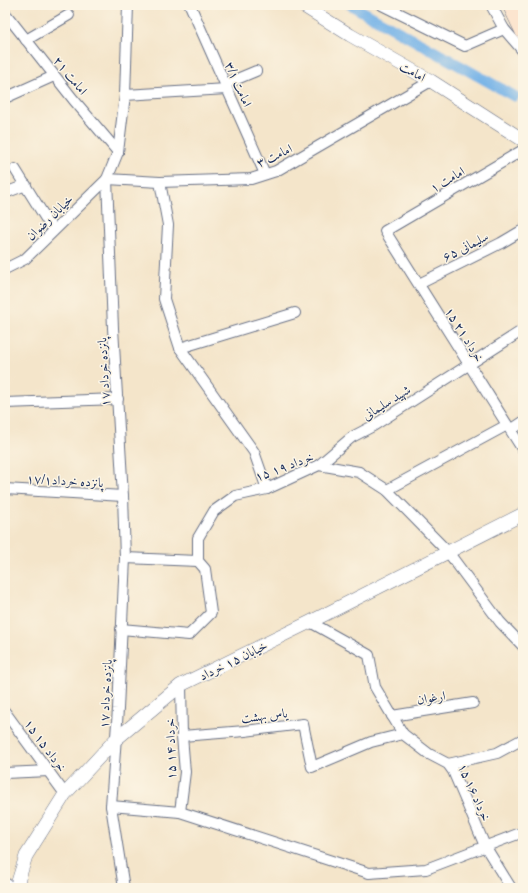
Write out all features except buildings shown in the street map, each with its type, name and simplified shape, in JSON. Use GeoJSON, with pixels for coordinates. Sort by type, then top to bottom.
{"type":"FeatureCollection","features":[{"type":"Feature","properties":{"kind":"main road"},"geometry":{"type":"LineString","coordinates":[[510,5],[523,32]]}},
{"type":"Feature","properties":{"kind":"street","name":"پانزده خرداد ۱۷"},"geometry":{"type":"LineString","coordinates":[[124,888],[110,806],[118,709],[125,558],[107,179],[118,152],[125,95],[128,5]]}},
{"type":"Feature","properties":{"kind":"street","name":"امامت ۳/۱"},"geometry":{"type":"LineString","coordinates":[[191,5],[265,174]]}},
{"type":"Feature","properties":{"kind":"street","name":"امامت"},"geometry":{"type":"LineString","coordinates":[[302,5],[350,35],[431,81],[523,140]]}},
{"type":"Feature","properties":{"kind":"street"},"geometry":{"type":"LineString","coordinates":[[491,5],[504,29],[523,51]]}},
{"type":"Feature","properties":{"kind":"street"},"geometry":{"type":"LineString","coordinates":[[386,6],[465,46],[504,29]]}},
{"type":"Feature","properties":{"kind":"street","name":"امامت ۲۱"},"geometry":{"type":"LineString","coordinates":[[5,13],[54,76],[118,152]]}},
{"type":"Feature","properties":{"kind":"street"},"geometry":{"type":"LineString","coordinates":[[26,40],[69,15]]}},
{"type":"Feature","properties":{"kind":"street"},"geometry":{"type":"LineString","coordinates":[[125,95],[226,87],[256,71]]}},
{"type":"Feature","properties":{"kind":"street"},"geometry":{"type":"LineString","coordinates":[[5,98],[54,76]]}},
{"type":"Feature","properties":{"kind":"street","name":"امامت ۳"},"geometry":{"type":"LineString","coordinates":[[107,179],[160,182],[251,179],[276,171],[431,81]]}},
{"type":"Feature","properties":{"kind":"street","name":"امامت ۱"},"geometry":{"type":"LineString","coordinates":[[385,231],[523,150]]}},
{"type":"Feature","properties":{"kind":"street"},"geometry":{"type":"LineString","coordinates":[[15,169],[53,230]]}},
{"type":"Feature","properties":{"kind":"street","name":"خیابان رضوان"},"geometry":{"type":"LineString","coordinates":[[5,269],[24,258],[107,179]]}},
{"type":"Feature","properties":{"kind":"street"},"geometry":{"type":"LineString","coordinates":[[160,182],[168,225],[164,299],[180,348],[254,452],[267,488]]}},
{"type":"Feature","properties":{"kind":"street"},"geometry":{"type":"LineString","coordinates":[[5,193],[26,185]]}},
{"type":"Feature","properties":{"kind":"street","name":"سلیمانی ۶۵"},"geometry":{"type":"LineString","coordinates":[[419,284],[501,243],[523,230]]}},
{"type":"Feature","properties":{"kind":"street","name":"۱۵ خرداد ۲١"},"geometry":{"type":"LineString","coordinates":[[385,231],[523,450]]}},
{"type":"Feature","properties":{"kind":"street"},"geometry":{"type":"LineString","coordinates":[[180,348],[295,314]]}},
{"type":"Feature","properties":{"kind":"street","name":"شهید سلیمانی"},"geometry":{"type":"LineString","coordinates":[[319,465],[352,437],[373,426],[523,330]]}},
{"type":"Feature","properties":{"kind":"street"},"geometry":{"type":"LineString","coordinates":[[5,403],[118,399]]}},
{"type":"Feature","properties":{"kind":"street"},"geometry":{"type":"LineString","coordinates":[[387,490],[509,427],[523,422]]}},
{"type":"Feature","properties":{"kind":"street","name":"۱۵ خرداد ۱۹"},"geometry":{"type":"LineString","coordinates":[[122,629],[189,635],[211,613],[205,569],[198,561],[198,538],[214,511],[235,496],[267,488],[319,465],[359,472],[387,490],[448,552],[500,622],[523,646]]}},
{"type":"Feature","properties":{"kind":"street","name":"پانزده خرداد۱۷/۱"},"geometry":{"type":"LineString","coordinates":[[5,489],[123,496]]}},
{"type":"Feature","properties":{"kind":"street","name":"خیابان ۱۵ خرداد"},"geometry":{"type":"LineString","coordinates":[[16,888],[26,856],[65,794],[115,740],[182,685],[523,514]]}},
{"type":"Feature","properties":{"kind":"street"},"geometry":{"type":"LineString","coordinates":[[125,558],[198,561]]}},
{"type":"Feature","properties":{"kind":"street","name":"۱۵ خرداد ۱۶"},"geometry":{"type":"LineString","coordinates":[[310,622],[369,655],[375,687],[403,734],[429,754],[448,764],[454,771],[484,846],[511,888]]}},
{"type":"Feature","properties":{"kind":"street","name":"۱۵ خرداد ۱۴"},"geometry":{"type":"LineString","coordinates":[[180,812],[185,772],[182,736],[182,685]]}},
{"type":"Feature","properties":{"kind":"street","name":"ارغوان"},"geometry":{"type":"LineString","coordinates":[[392,716],[473,703]]}},
{"type":"Feature","properties":{"kind":"street","name":"۱۵ خرداد ۱۵"},"geometry":{"type":"LineString","coordinates":[[5,712],[65,794]]}},
{"type":"Feature","properties":{"kind":"street","name":"یاس بهشت"},"geometry":{"type":"LineString","coordinates":[[182,736],[245,731],[303,724],[312,767],[371,742],[403,734]]}},
{"type":"Feature","properties":{"kind":"street"},"geometry":{"type":"LineString","coordinates":[[448,764],[497,753],[523,739]]}},
{"type":"Feature","properties":{"kind":"street"},"geometry":{"type":"LineString","coordinates":[[5,773],[49,771]]}},
{"type":"Feature","properties":{"kind":"street"},"geometry":{"type":"LineString","coordinates":[[110,806],[180,812],[369,873],[426,869],[523,832]]}},
{"type":"Feature","properties":{"kind":"street"},"geometry":{"type":"LineString","coordinates":[[5,883],[13,888]]}},
{"type":"Feature","properties":{"kind":"waterway"},"geometry":{"type":"LineString","coordinates":[[351,5],[514,96]]}}]}
